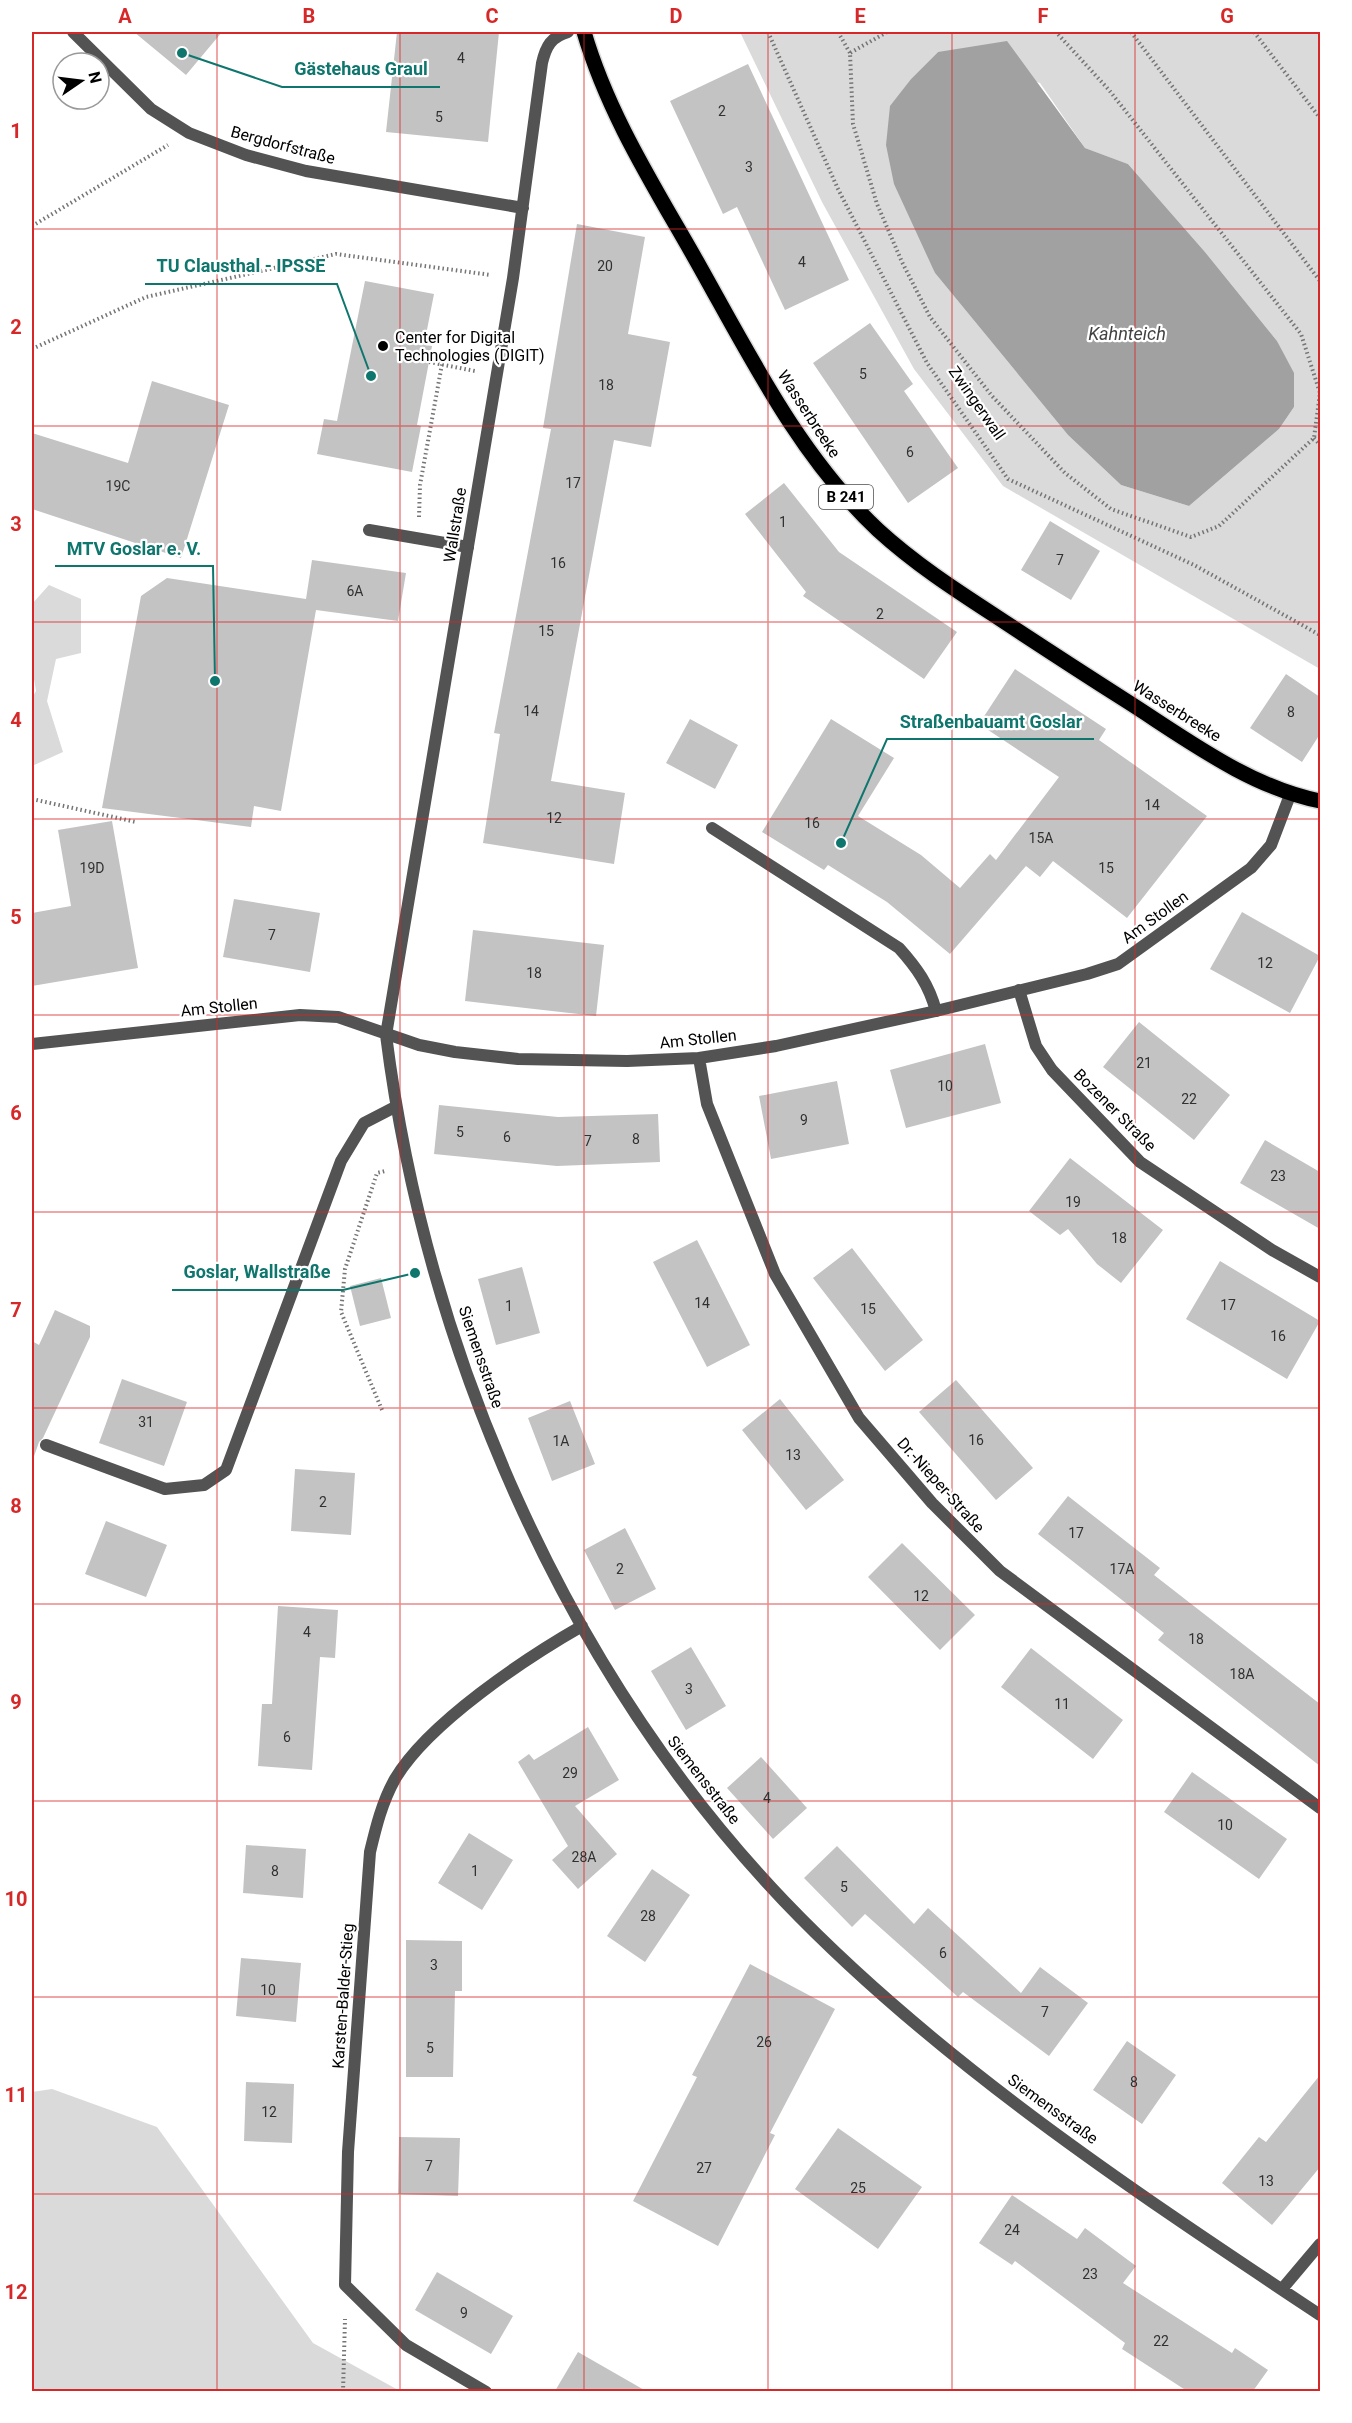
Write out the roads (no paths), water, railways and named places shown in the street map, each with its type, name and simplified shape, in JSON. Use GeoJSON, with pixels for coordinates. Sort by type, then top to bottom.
{"type":"FeatureCollection","features":[{"type":"Feature","properties":{"kind":"main road","name":"Wasserbreeke"},"geometry":{"type":"LineString","coordinates":[[584,32],[603,89],[639,158],[791,424],[835,485],[877,529],[916,563],[1211,754],[1290,795]]}},
{"type":"Feature","properties":{"kind":"main road","name":"B 241"},"geometry":{"type":"LineString","coordinates":[[1290,795],[1320,801]]}},
{"type":"Feature","properties":{"kind":"street","name":"Bergdorfstraße"},"geometry":{"type":"LineString","coordinates":[[73,32],[151,109],[189,133],[246,155],[306,171],[523,208]]}},
{"type":"Feature","properties":{"kind":"street","name":"Wallstraße"},"geometry":{"type":"LineString","coordinates":[[386,1035],[513,278],[545,50],[554,38],[568,32]]}},
{"type":"Feature","properties":{"kind":"street"},"geometry":{"type":"LineString","coordinates":[[369,530],[468,547]]}},
{"type":"Feature","properties":{"kind":"street","name":"Am Stollen"},"geometry":{"type":"LineString","coordinates":[[32,1044],[300,1016],[338,1017],[419,1045],[518,1059],[627,1061],[699,1058],[776,1046],[936,1011],[1087,974],[1118,964],[1251,868],[1271,844],[1290,795]]}},
{"type":"Feature","properties":{"kind":"street"},"geometry":{"type":"LineString","coordinates":[[712,828],[899,948],[926,982],[936,1011]]}},
{"type":"Feature","properties":{"kind":"street","name":"Bozener Straße"},"geometry":{"type":"LineString","coordinates":[[1019,990],[1036,1046],[1052,1070],[1140,1162],[1272,1250],[1320,1276]]}},
{"type":"Feature","properties":{"kind":"street","name":"Siemensstraße"},"geometry":{"type":"LineString","coordinates":[[386,1035],[395,1107],[432,1262],[456,1340],[504,1471],[582,1626],[641,1724],[699,1804],[784,1900],[846,1961],[922,2029],[998,2090],[1320,2315]]}},
{"type":"Feature","properties":{"kind":"street","name":"Dr.-Nieper-Straße"},"geometry":{"type":"LineString","coordinates":[[699,1058],[707,1104],[775,1274],[859,1418],[932,1503],[1000,1571],[1320,1808]]}},
{"type":"Feature","properties":{"kind":"street"},"geometry":{"type":"LineString","coordinates":[[46,1445],[165,1489],[204,1485],[226,1470],[340,1161],[364,1124],[395,1107]]}},
{"type":"Feature","properties":{"kind":"street","name":"Karsten-Balder-Stieg"},"geometry":{"type":"LineString","coordinates":[[486,2391],[406,2345],[345,2285],[348,2152],[370,1852],[380,1813],[396,1778],[422,1744],[487,1689],[547,1646],[582,1626]]}},
{"type":"Feature","properties":{"kind":"street"},"geometry":{"type":"LineString","coordinates":[[1282,2289],[1320,2244]]}},
{"type":"Feature","properties":{"kind":"water","name":"Kahnteich"},"geometry":{"type":"Polygon","coordinates":[[[1007,41],[1085,148],[1128,164],[1205,252],[1277,341],[1294,373],[1294,407],[1279,429],[1189,506],[1121,485],[1068,435],[935,273],[894,184],[886,145],[890,106],[911,79],[938,52],[1007,41]]]}},
{"type":"Feature","properties":{"kind":"place","name":"Gästehaus Graul"},"geometry":{"type":"Point","coordinates":[182,53]}},
{"type":"Feature","properties":{"kind":"place","name":"Center for Digital Technologies (DIGIT)"},"geometry":{"type":"Point","coordinates":[383,346]}},
{"type":"Feature","properties":{"kind":"place","name":"TU Clausthal - IPSSE"},"geometry":{"type":"Point","coordinates":[371,376]}},
{"type":"Feature","properties":{"kind":"place","name":"MTV Goslar e. V."},"geometry":{"type":"Point","coordinates":[215,681]}},
{"type":"Feature","properties":{"kind":"place","name":"Straßenbauamt Goslar"},"geometry":{"type":"Point","coordinates":[841,843]}},
{"type":"Feature","properties":{"kind":"place","name":"Goslar, Wallstraße"},"geometry":{"type":"Point","coordinates":[415,1273]}}]}
